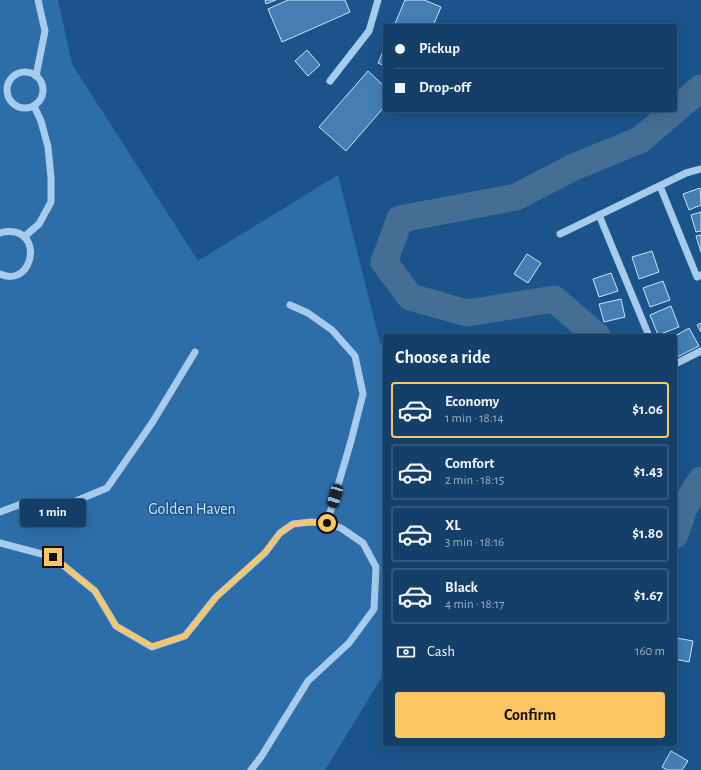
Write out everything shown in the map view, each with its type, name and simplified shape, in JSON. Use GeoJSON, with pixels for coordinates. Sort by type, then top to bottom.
{"type":"FeatureCollection","features":[{"type":"Feature","properties":{"kind":"street"},"geometry":{"type":"LineString","coordinates":[[36,76],[45,31],[38,0]]}},
{"type":"Feature","properties":{"kind":"street"},"geometry":{"type":"LineString","coordinates":[[330,81],[370,31],[378,0]]}},
{"type":"Feature","properties":{"kind":"street"},"geometry":{"type":"LineString","coordinates":[[22,72],[32,73],[40,80],[43,89],[41,99],[34,106],[24,108],[14,105],[8,96],[8,86],[12,77],[22,72]]}},
{"type":"Feature","properties":{"kind":"street"},"geometry":{"type":"LineString","coordinates":[[24,237],[39,224],[51,202],[51,178],[48,147],[41,121],[34,106]]}},
{"type":"Feature","properties":{"kind":"street"},"geometry":{"type":"LineString","coordinates":[[560,234],[686,173],[701,168]]}},
{"type":"Feature","properties":{"kind":"street"},"geometry":{"type":"LineString","coordinates":[[660,186],[697,277],[701,274]]}},
{"type":"Feature","properties":{"kind":"street"},"geometry":{"type":"LineString","coordinates":[[599,215],[648,334]]}},
{"type":"Feature","properties":{"kind":"street"},"geometry":{"type":"LineString","coordinates":[[0,233],[6,231],[18,233],[24,237],[28,242],[31,254],[28,266],[18,274],[5,277],[0,274]]}},
{"type":"Feature","properties":{"kind":"street"},"geometry":{"type":"LineString","coordinates":[[290,305],[308,314],[332,330],[355,356],[363,394],[327,523]]}},
{"type":"Feature","properties":{"kind":"street"},"geometry":{"type":"LineString","coordinates":[[677,363],[701,351]]}},
{"type":"Feature","properties":{"kind":"street"},"geometry":{"type":"LineString","coordinates":[[0,512],[24,504],[71,503],[108,488],[152,423],[195,352]]}},
{"type":"Feature","properties":{"kind":"street"},"geometry":{"type":"LineString","coordinates":[[0,543],[53,557],[95,591],[116,626],[152,646],[185,636],[216,597],[264,553],[280,533],[293,524],[311,522],[327,523],[341,528],[363,543],[376,567],[374,609],[349,643],[308,681],[262,757],[251,770]]}},
{"type":"Feature","properties":{"kind":"green space","name":"Golden Haven"},"geometry":{"type":"Polygon","coordinates":[[[0,0],[58,0],[72,64],[198,261],[338,175],[380,343],[383,345],[383,675],[325,770],[0,770],[0,0]]]}},
{"type":"Feature","properties":{"kind":"building"},"geometry":{"type":"Polygon","coordinates":[[[265,0],[276,0],[266,4],[265,0]]]}},
{"type":"Feature","properties":{"kind":"building"},"geometry":{"type":"Polygon","coordinates":[[[288,0],[345,0],[350,12],[282,42],[268,9],[288,0]]]}},
{"type":"Feature","properties":{"kind":"building"},"geometry":{"type":"Polygon","coordinates":[[[405,0],[424,0],[441,7],[434,24],[395,24],[405,0]]]}},
{"type":"Feature","properties":{"kind":"building"},"geometry":{"type":"Polygon","coordinates":[[[307,50],[320,65],[308,76],[295,61],[307,50]]]}},
{"type":"Feature","properties":{"kind":"building"},"geometry":{"type":"Polygon","coordinates":[[[383,52],[383,65],[378,63],[383,52]]]}},
{"type":"Feature","properties":{"kind":"building"},"geometry":{"type":"Polygon","coordinates":[[[368,71],[383,85],[383,108],[346,151],[319,127],[368,71]]]}},
{"type":"Feature","properties":{"kind":"building"},"geometry":{"type":"Polygon","coordinates":[[[700,188],[701,205],[689,210],[683,194],[700,188]]]}},
{"type":"Feature","properties":{"kind":"building"},"geometry":{"type":"Polygon","coordinates":[[[701,212],[701,231],[696,232],[691,215],[701,212]]]}},
{"type":"Feature","properties":{"kind":"building"},"geometry":{"type":"Polygon","coordinates":[[[701,235],[701,252],[696,236],[701,235]]]}},
{"type":"Feature","properties":{"kind":"building"},"geometry":{"type":"Polygon","coordinates":[[[652,251],[659,272],[639,279],[632,257],[652,251]]]}},
{"type":"Feature","properties":{"kind":"building"},"geometry":{"type":"Polygon","coordinates":[[[527,254],[541,263],[528,283],[514,274],[527,254]]]}},
{"type":"Feature","properties":{"kind":"building"},"geometry":{"type":"Polygon","coordinates":[[[611,273],[618,291],[599,297],[593,279],[611,273]]]}},
{"type":"Feature","properties":{"kind":"building"},"geometry":{"type":"Polygon","coordinates":[[[663,281],[670,300],[650,307],[643,288],[663,281]]]}},
{"type":"Feature","properties":{"kind":"building"},"geometry":{"type":"Polygon","coordinates":[[[621,299],[625,317],[604,322],[599,304],[621,299]]]}},
{"type":"Feature","properties":{"kind":"building"},"geometry":{"type":"Polygon","coordinates":[[[671,306],[679,327],[658,334],[650,315],[671,306]]]}},
{"type":"Feature","properties":{"kind":"building"},"geometry":{"type":"Polygon","coordinates":[[[701,323],[701,332],[697,325],[701,323]]]}},
{"type":"Feature","properties":{"kind":"building"},"geometry":{"type":"Polygon","coordinates":[[[689,328],[699,346],[677,357],[677,335],[689,328]]]}},
{"type":"Feature","properties":{"kind":"building"},"geometry":{"type":"Polygon","coordinates":[[[677,638],[693,641],[689,662],[677,659],[677,638]]]}},
{"type":"Feature","properties":{"kind":"building"},"geometry":{"type":"Polygon","coordinates":[[[671,751],[688,761],[682,770],[667,770],[662,767],[671,751]]]}},
{"type":"Feature","properties":{"kind":"waterway"},"geometry":{"type":"LineString","coordinates":[[677,108],[701,88]]}},
{"type":"Feature","properties":{"kind":"waterway"},"geometry":{"type":"LineString","coordinates":[[595,334],[554,299],[467,313],[410,297],[384,262],[400,219],[516,197],[574,167],[640,140],[673,112]]}},
{"type":"Feature","properties":{"kind":"waterway"},"geometry":{"type":"LineString","coordinates":[[677,529],[684,508],[701,480]]}},
{"type":"Feature","properties":{"kind":"route"},"geometry":{"type":"LineString","coordinates":[[53,557],[95,591],[116,626],[152,646],[185,636],[216,597],[264,553],[280,533],[293,524],[311,522],[327,523]]}}]}
